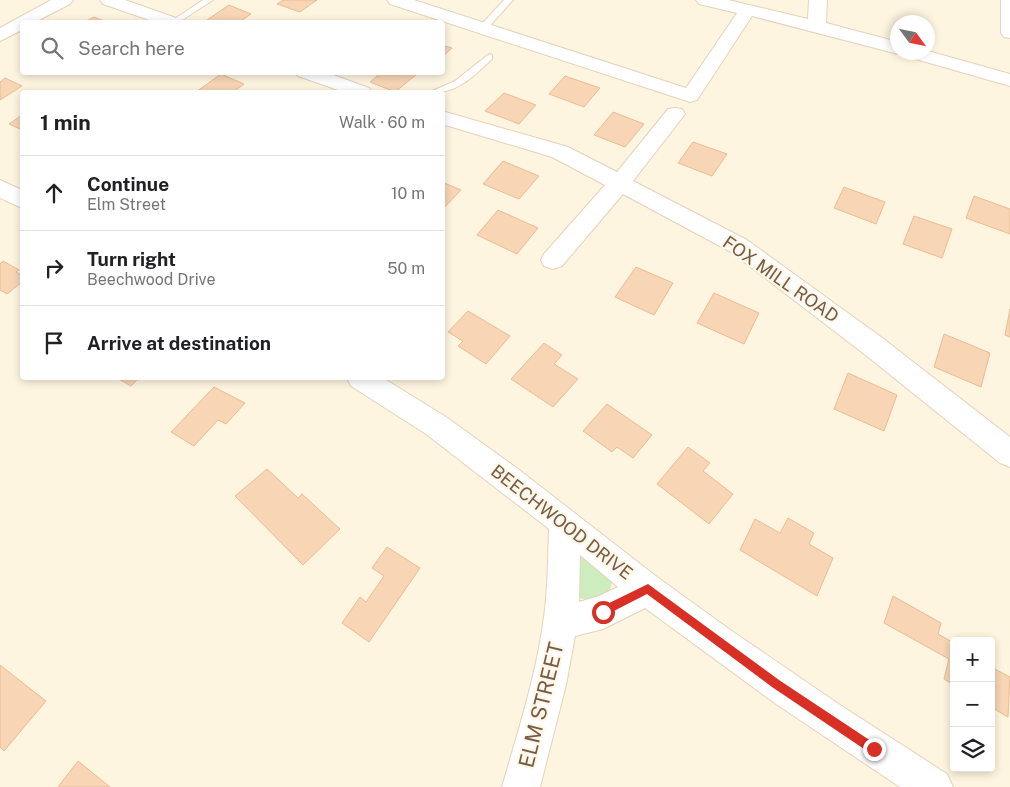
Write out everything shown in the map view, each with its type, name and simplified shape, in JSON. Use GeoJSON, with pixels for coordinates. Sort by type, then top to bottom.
{"type":"FeatureCollection","features":[{"type":"Feature","properties":{"kind":"street"},"geometry":{"type":"LineString","coordinates":[[28,20],[64,0]]}},
{"type":"Feature","properties":{"kind":"street"},"geometry":{"type":"LineString","coordinates":[[109,0],[164,20]]}},
{"type":"Feature","properties":{"kind":"street"},"geometry":{"type":"LineString","coordinates":[[396,0],[690,96],[748,9]]}},
{"type":"Feature","properties":{"kind":"street"},"geometry":{"type":"LineString","coordinates":[[705,0],[817,26],[890,46]]}},
{"type":"Feature","properties":{"kind":"street"},"geometry":{"type":"LineString","coordinates":[[817,26],[818,0]]}},
{"type":"Feature","properties":{"kind":"street"},"geometry":{"type":"LineString","coordinates":[[1010,0],[1010,33]]}},
{"type":"Feature","properties":{"kind":"street"},"geometry":{"type":"LineString","coordinates":[[0,36],[20,25]]}},
{"type":"Feature","properties":{"kind":"street"},"geometry":{"type":"LineString","coordinates":[[935,59],[1010,80]]}},
{"type":"Feature","properties":{"kind":"street"},"geometry":{"type":"LineString","coordinates":[[314,75],[356,90]]}},
{"type":"Feature","properties":{"kind":"street"},"geometry":{"type":"LineString","coordinates":[[554,260],[620,184],[675,114]]}},
{"type":"Feature","properties":{"kind":"street","name":"FOX MILL ROAD"},"geometry":{"type":"LineString","coordinates":[[445,118],[560,152],[740,246],[872,345],[1010,454]]}},
{"type":"Feature","properties":{"kind":"street"},"geometry":{"type":"LineString","coordinates":[[0,188],[20,199]]}},
{"type":"Feature","properties":{"kind":"street","name":"BEECHWOOD DRIVE"},"geometry":{"type":"LineString","coordinates":[[364,380],[464,445],[648,589],[775,683],[934,787]]}},
{"type":"Feature","properties":{"kind":"street","name":"ELM STREET"},"geometry":{"type":"LineString","coordinates":[[521,787],[554,662],[560,623],[564,566],[564,524]]}},
{"type":"Feature","properties":{"kind":"street","name":"ELM STREET"},"geometry":{"type":"LineString","coordinates":[[560,623],[603,612],[648,589]]}},
{"type":"Feature","properties":{"kind":"lane"},"geometry":{"type":"LineString","coordinates":[[177,20],[209,0]]}},
{"type":"Feature","properties":{"kind":"lane"},"geometry":{"type":"LineString","coordinates":[[483,28],[509,0]]}},
{"type":"Feature","properties":{"kind":"lane"},"geometry":{"type":"LineString","coordinates":[[445,90],[466,80],[489,57]]}},
{"type":"Feature","properties":{"kind":"green space"},"geometry":{"type":"Polygon","coordinates":[[[583,556],[610,577],[612,582],[610,590],[591,600],[578,598],[578,558],[583,556]]]}},
{"type":"Feature","properties":{"kind":"building"},"geometry":{"type":"Polygon","coordinates":[[[283,0],[317,0],[300,12],[277,4],[283,0]]]}},
{"type":"Feature","properties":{"kind":"building"},"geometry":{"type":"Polygon","coordinates":[[[229,5],[251,14],[242,20],[207,20],[229,5]]]}},
{"type":"Feature","properties":{"kind":"building"},"geometry":{"type":"Polygon","coordinates":[[[94,17],[102,20],[88,20],[94,17]]]}},
{"type":"Feature","properties":{"kind":"building"},"geometry":{"type":"Polygon","coordinates":[[[445,46],[452,48],[445,54],[445,46]]]}},
{"type":"Feature","properties":{"kind":"building"},"geometry":{"type":"Polygon","coordinates":[[[220,75],[244,84],[236,90],[199,90],[220,75]]]}},
{"type":"Feature","properties":{"kind":"building"},"geometry":{"type":"Polygon","coordinates":[[[378,75],[416,75],[397,90],[390,90],[370,82],[378,75]]]}},
{"type":"Feature","properties":{"kind":"building"},"geometry":{"type":"Polygon","coordinates":[[[565,76],[600,88],[584,107],[549,94],[565,76]]]}},
{"type":"Feature","properties":{"kind":"building"},"geometry":{"type":"Polygon","coordinates":[[[5,78],[22,86],[0,100],[0,82],[5,78]]]}},
{"type":"Feature","properties":{"kind":"building"},"geometry":{"type":"Polygon","coordinates":[[[504,93],[536,105],[519,124],[485,111],[504,93]]]}},
{"type":"Feature","properties":{"kind":"building"},"geometry":{"type":"Polygon","coordinates":[[[613,112],[644,124],[625,147],[594,135],[613,112]]]}},
{"type":"Feature","properties":{"kind":"building"},"geometry":{"type":"Polygon","coordinates":[[[20,116],[20,129],[9,124],[20,116]]]}},
{"type":"Feature","properties":{"kind":"building"},"geometry":{"type":"Polygon","coordinates":[[[693,142],[727,154],[712,176],[678,163],[693,142]]]}},
{"type":"Feature","properties":{"kind":"building"},"geometry":{"type":"Polygon","coordinates":[[[503,161],[539,176],[519,199],[483,184],[503,161]]]}},
{"type":"Feature","properties":{"kind":"building"},"geometry":{"type":"Polygon","coordinates":[[[445,183],[461,190],[445,207],[445,183]]]}},
{"type":"Feature","properties":{"kind":"building"},"geometry":{"type":"Polygon","coordinates":[[[844,187],[885,202],[876,224],[834,208],[844,187]]]}},
{"type":"Feature","properties":{"kind":"building"},"geometry":{"type":"Polygon","coordinates":[[[974,196],[1010,209],[1010,234],[966,218],[974,196]]]}},
{"type":"Feature","properties":{"kind":"building"},"geometry":{"type":"Polygon","coordinates":[[[498,210],[538,228],[517,254],[477,235],[498,210]]]}},
{"type":"Feature","properties":{"kind":"building"},"geometry":{"type":"Polygon","coordinates":[[[914,216],[952,229],[942,258],[903,244],[914,216]]]}},
{"type":"Feature","properties":{"kind":"building"},"geometry":{"type":"Polygon","coordinates":[[[3,261],[19,270],[16,272],[20,274],[20,284],[7,294],[0,290],[0,264],[3,261]]]}},
{"type":"Feature","properties":{"kind":"building"},"geometry":{"type":"Polygon","coordinates":[[[636,267],[673,283],[654,315],[615,297],[636,267]]]}},
{"type":"Feature","properties":{"kind":"building"},"geometry":{"type":"Polygon","coordinates":[[[714,293],[759,313],[744,344],[697,323],[714,293]]]}},
{"type":"Feature","properties":{"kind":"building"},"geometry":{"type":"Polygon","coordinates":[[[1010,309],[1010,337],[1005,335],[1010,309]]]}},
{"type":"Feature","properties":{"kind":"building"},"geometry":{"type":"Polygon","coordinates":[[[468,311],[510,336],[486,364],[458,346],[463,341],[448,332],[468,311]]]}},
{"type":"Feature","properties":{"kind":"building"},"geometry":{"type":"Polygon","coordinates":[[[944,334],[990,353],[981,387],[934,367],[944,334]]]}},
{"type":"Feature","properties":{"kind":"building"},"geometry":{"type":"Polygon","coordinates":[[[544,343],[562,355],[554,364],[578,379],[553,407],[511,379],[544,343]]]}},
{"type":"Feature","properties":{"kind":"building"},"geometry":{"type":"Polygon","coordinates":[[[848,373],[897,395],[884,431],[834,409],[848,373]]]}},
{"type":"Feature","properties":{"kind":"building"},"geometry":{"type":"Polygon","coordinates":[[[120,380],[137,380],[131,386],[120,380]]]}},
{"type":"Feature","properties":{"kind":"building"},"geometry":{"type":"Polygon","coordinates":[[[214,387],[245,403],[226,424],[218,420],[194,446],[171,432],[214,387]]]}},
{"type":"Feature","properties":{"kind":"building"},"geometry":{"type":"Polygon","coordinates":[[[607,404],[652,435],[633,458],[617,447],[612,452],[583,431],[607,404]]]}},
{"type":"Feature","properties":{"kind":"building"},"geometry":{"type":"Polygon","coordinates":[[[688,447],[710,463],[703,471],[733,494],[709,524],[657,484],[688,447]]]}},
{"type":"Feature","properties":{"kind":"building"},"geometry":{"type":"Polygon","coordinates":[[[267,469],[298,498],[302,494],[340,529],[303,565],[235,496],[267,469]]]}},
{"type":"Feature","properties":{"kind":"building"},"geometry":{"type":"Polygon","coordinates":[[[788,518],[814,533],[809,544],[833,558],[817,596],[740,550],[755,519],[780,533],[788,518]]]}},
{"type":"Feature","properties":{"kind":"building"},"geometry":{"type":"Polygon","coordinates":[[[387,547],[420,568],[369,642],[342,623],[360,597],[366,602],[384,576],[372,568],[387,547]]]}},
{"type":"Feature","properties":{"kind":"building"},"geometry":{"type":"Polygon","coordinates":[[[893,596],[941,623],[938,634],[950,641],[950,683],[944,679],[949,659],[884,623],[893,596]]]}},
{"type":"Feature","properties":{"kind":"building"},"geometry":{"type":"Polygon","coordinates":[[[0,665],[46,701],[4,751],[0,747],[0,665]]]}},
{"type":"Feature","properties":{"kind":"building"},"geometry":{"type":"Polygon","coordinates":[[[995,669],[1010,677],[1008,717],[995,709],[995,669]]]}},
{"type":"Feature","properties":{"kind":"building"},"geometry":{"type":"Polygon","coordinates":[[[78,761],[110,787],[58,787],[78,761]]]}},
{"type":"Feature","properties":{"kind":"route"},"geometry":{"type":"LineString","coordinates":[[603,612],[648,589],[734,654],[874,749]]}}]}
